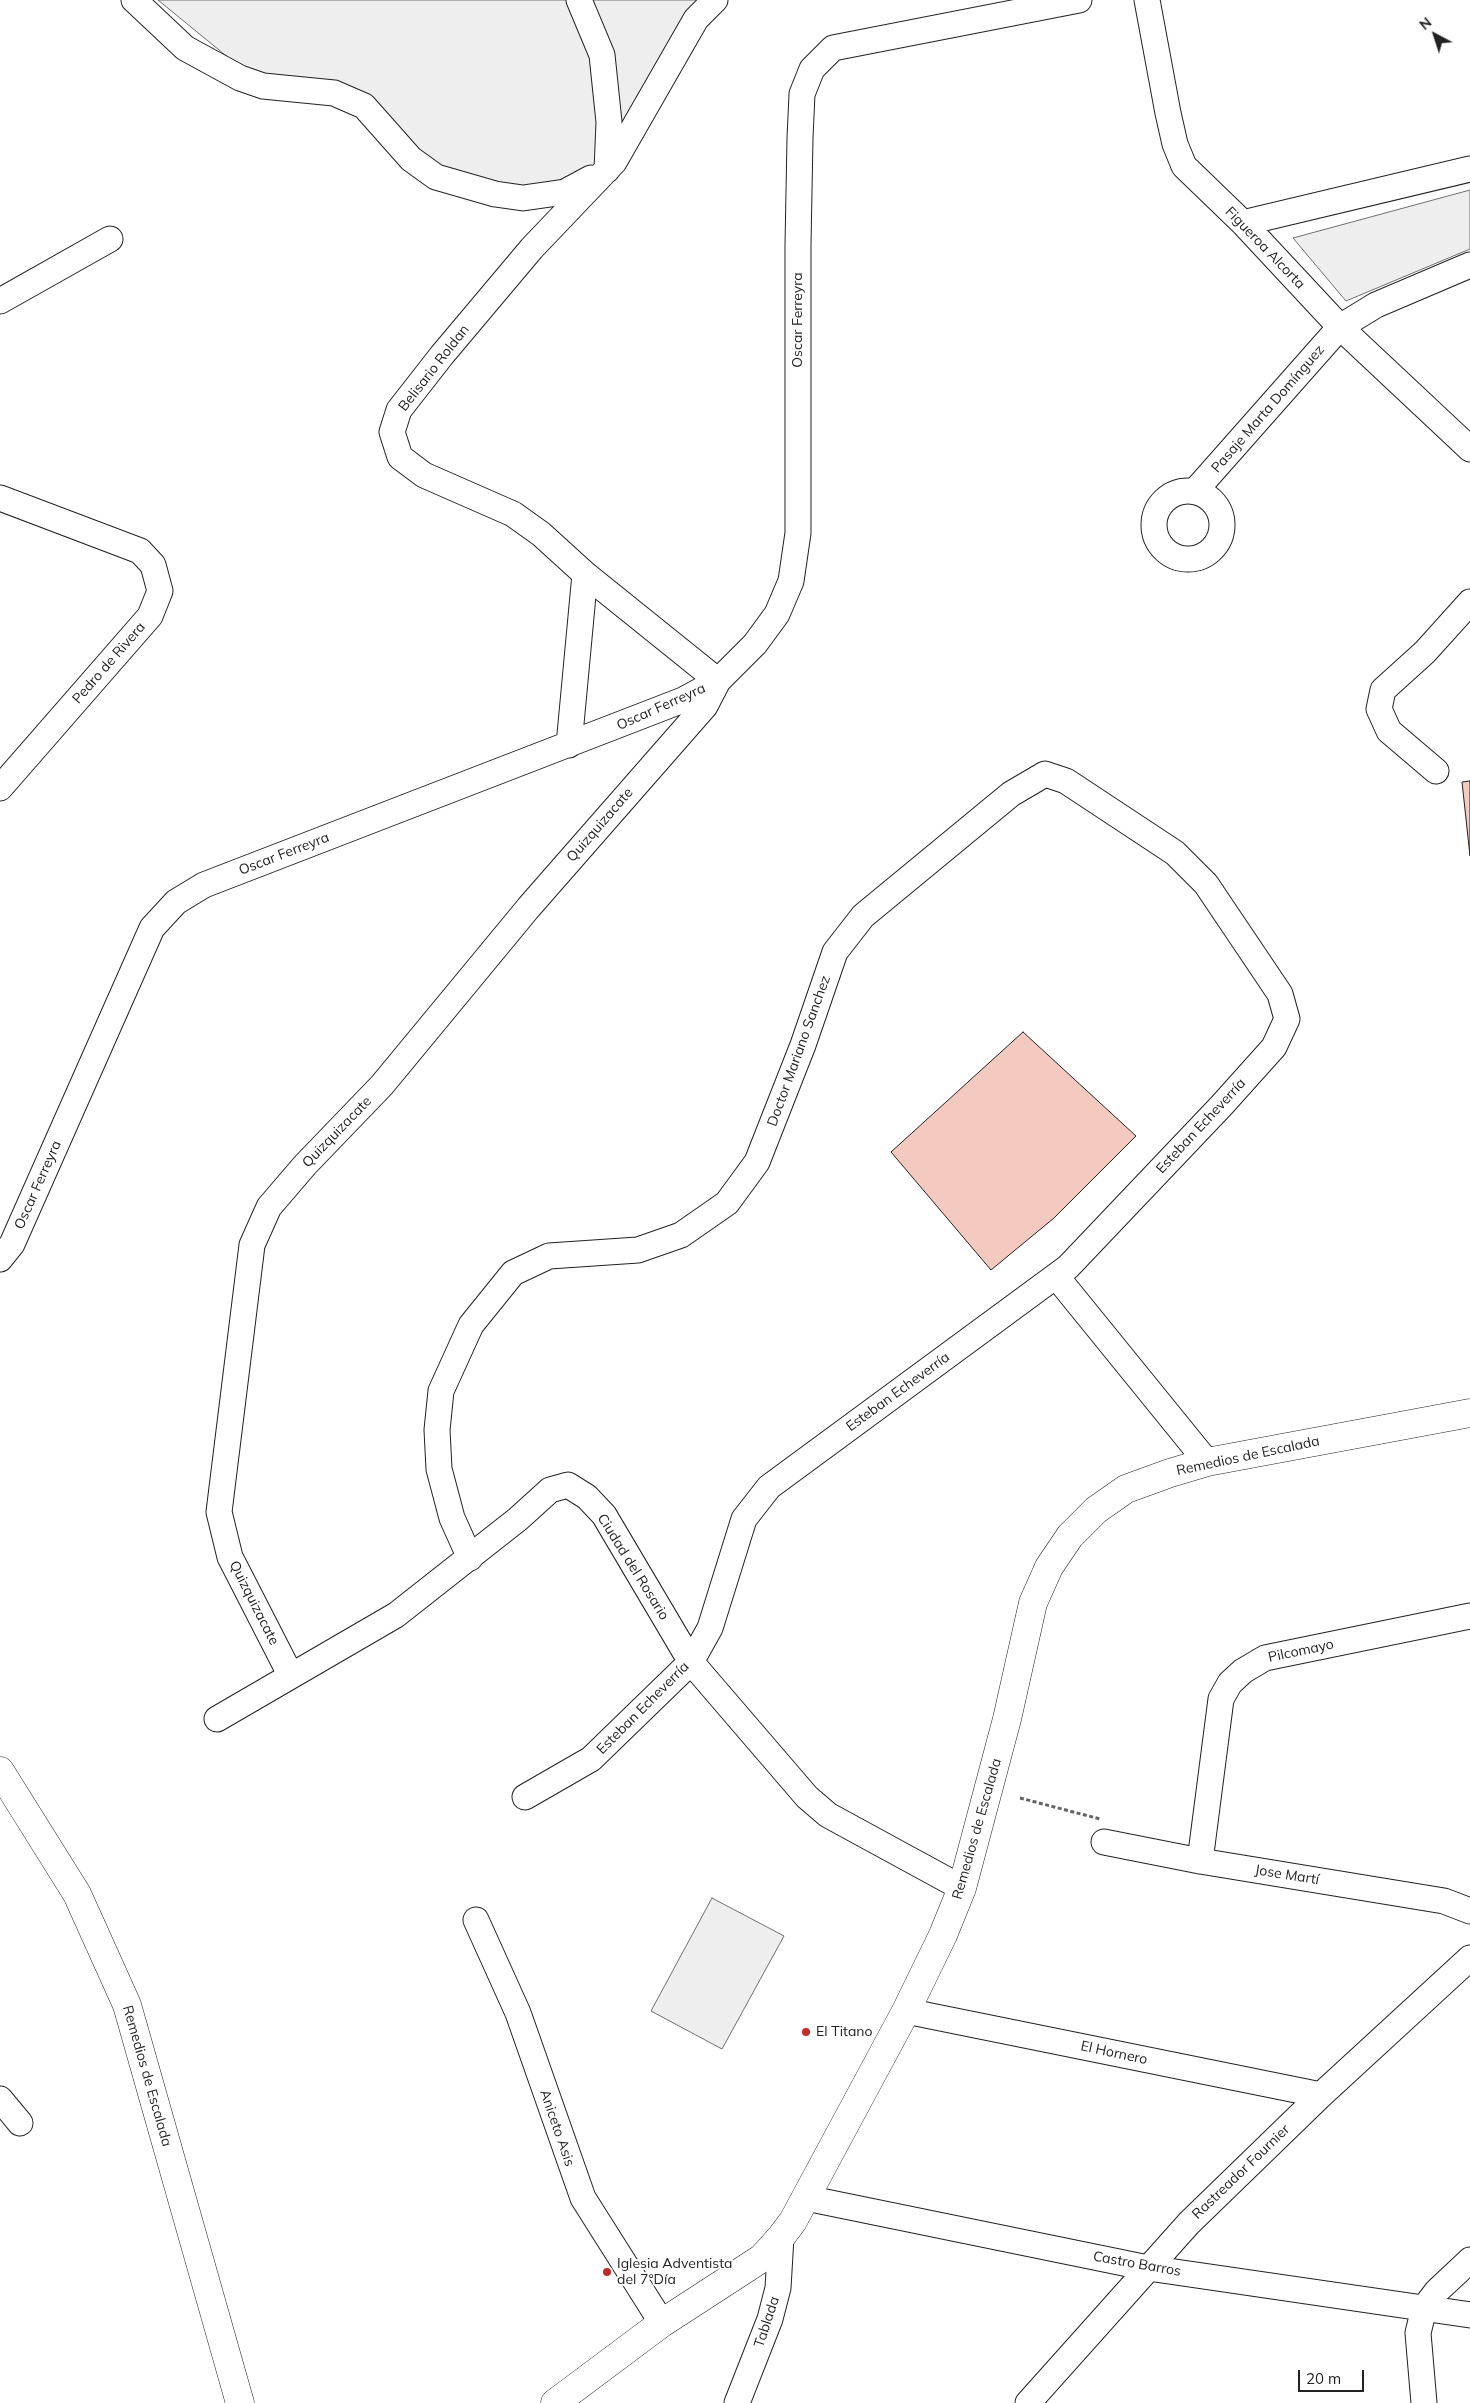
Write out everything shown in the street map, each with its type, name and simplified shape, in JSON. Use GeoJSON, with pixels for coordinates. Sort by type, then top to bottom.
{"type":"FeatureCollection","features":[{"type":"Feature","properties":{"kind":"main road","name":"Remedios de Escalada"},"geometry":{"type":"LineString","coordinates":[[555,2403],[662,2323],[754,2263],[782,2237],[806,2198],[906,2011],[943,1935],[962,1888],[1007,1720],[1033,1603],[1049,1567],[1070,1536],[1096,1510],[1126,1489],[1170,1472],[1207,1462],[1470,1413]]}},
{"type":"Feature","properties":{"kind":"main road","name":"Remedios de Escalada"},"geometry":{"type":"LineString","coordinates":[[0,1771],[78,1894],[127,2005],[240,2403]]}},
{"type":"Feature","properties":{"kind":"street"},"geometry":{"type":"LineString","coordinates":[[134,0],[185,48],[240,78],[263,86],[334,93],[364,106],[411,158],[436,177],[495,194],[523,198],[565,192],[607,170],[609,122],[602,55],[579,0]]}},
{"type":"Feature","properties":{"kind":"street","name":"Belisario Roldan"},"geometry":{"type":"LineString","coordinates":[[715,0],[696,19],[614,162],[532,248],[442,355],[399,410],[392,432],[400,457],[424,475],[513,514],[541,534],[585,574],[718,681]]}},
{"type":"Feature","properties":{"kind":"street","name":"Oscar Ferreyra"},"geometry":{"type":"LineString","coordinates":[[0,1258],[12,1244],[152,928],[176,902],[204,885],[683,700],[718,681],[755,644],[777,614],[791,582],[798,533],[800,138],[802,94],[812,69],[833,48],[1079,0]]}},
{"type":"Feature","properties":{"kind":"street","name":"Figueroa Alcorta"},"geometry":{"type":"LineString","coordinates":[[1147,0],[1168,113],[1175,144],[1184,166],[1243,223],[1340,327],[1470,448]]}},
{"type":"Feature","properties":{"kind":"street"},"geometry":{"type":"LineString","coordinates":[[1243,223],[1470,169]]}},
{"type":"Feature","properties":{"kind":"street"},"geometry":{"type":"LineString","coordinates":[[0,301],[110,239]]}},
{"type":"Feature","properties":{"kind":"street","name":"Pasaje Marta Domínguez"},"geometry":{"type":"LineString","coordinates":[[1196,491],[1340,327],[1376,305],[1470,265]]}},
{"type":"Feature","properties":{"kind":"street","name":"Pedro de Rivera"},"geometry":{"type":"LineString","coordinates":[[0,498],[140,551],[152,565],[160,591],[150,616],[0,788]]}},
{"type":"Feature","properties":{"kind":"street"},"geometry":{"type":"LineString","coordinates":[[569,745],[585,574]]}},
{"type":"Feature","properties":{"kind":"street"},"geometry":{"type":"LineString","coordinates":[[1436,771],[1389,731],[1379,709],[1383,690],[1425,652],[1470,602]]}},
{"type":"Feature","properties":{"kind":"street","name":"Quizquizacate"},"geometry":{"type":"LineString","coordinates":[[291,1676],[230,1557],[219,1512],[252,1245],[269,1207],[305,1165],[382,1085],[529,907],[705,706],[718,681]]}},
{"type":"Feature","properties":{"kind":"street","name":"Doctor Mariano Sanchez"},"geometry":{"type":"LineString","coordinates":[[470,1558],[452,1518],[439,1468],[437,1430],[441,1391],[471,1326],[513,1273],[549,1256],[638,1250],[681,1235],[728,1203],[758,1162],[803,1045],[834,952],[863,916],[1011,794],[1045,774],[1066,780],[1175,853],[1206,884],[1280,994]]}},
{"type":"Feature","properties":{"kind":"street","name":"Esteban Echeverría"},"geometry":{"type":"LineString","coordinates":[[525,1797],[591,1759],[691,1662],[710,1628],[744,1519],[769,1486],[1068,1267],[1274,1047],[1287,1019],[1280,994]]}},
{"type":"Feature","properties":{"kind":"street"},"geometry":{"type":"LineString","coordinates":[[1056,1276],[1207,1462]]}},
{"type":"Feature","properties":{"kind":"street","name":"Ciudad del Rosario"},"geometry":{"type":"LineString","coordinates":[[217,1719],[396,1615],[470,1558],[550,1490],[568,1485],[587,1497],[604,1515],[691,1662],[806,1797],[828,1815],[962,1888]]}},
{"type":"Feature","properties":{"kind":"street","name":"Pilcomayo"},"geometry":{"type":"LineString","coordinates":[[1200,1861],[1221,1699],[1230,1683],[1243,1671],[1265,1658],[1470,1616]]}},
{"type":"Feature","properties":{"kind":"street","name":"Jose Martí"},"geometry":{"type":"LineString","coordinates":[[1104,1842],[1200,1861],[1444,1902],[1470,1912]]}},
{"type":"Feature","properties":{"kind":"street","name":"Aniceto Asis"},"geometry":{"type":"LineString","coordinates":[[476,1920],[518,2012],[583,2198],[662,2323]]}},
{"type":"Feature","properties":{"kind":"street","name":"Rastreador Fournier"},"geometry":{"type":"LineString","coordinates":[[1028,2403],[1189,2223],[1321,2095],[1470,1958]]}},
{"type":"Feature","properties":{"kind":"street","name":"El Hornero"},"geometry":{"type":"LineString","coordinates":[[906,2011],[1321,2095]]}},
{"type":"Feature","properties":{"kind":"street"},"geometry":{"type":"LineString","coordinates":[[0,2099],[20,2123]]}},
{"type":"Feature","properties":{"kind":"street","name":"Castro Barros"},"geometry":{"type":"LineString","coordinates":[[806,2198],[1148,2268],[1470,2316]]}},
{"type":"Feature","properties":{"kind":"street","name":"Tablada"},"geometry":{"type":"LineString","coordinates":[[736,2403],[770,2319],[778,2288],[782,2237]]}},
{"type":"Feature","properties":{"kind":"street"},"geometry":{"type":"LineString","coordinates":[[1424,2403],[1418,2333],[1424,2308],[1437,2291],[1470,2260]]}},
{"type":"Feature","properties":{"kind":"path"},"geometry":{"type":"LineString","coordinates":[[1020,1798],[1106,1820],[1104,1842]]}},
{"type":"Feature","properties":{"kind":"shaded area"},"geometry":{"type":"Polygon","coordinates":[[[158,0],[715,0],[607,170],[495,194],[411,159],[364,106],[263,86],[158,0]]]}},
{"type":"Feature","properties":{"kind":"shaded area"},"geometry":{"type":"Polygon","coordinates":[[[1470,190],[1470,249],[1346,301],[1293,238],[1470,190]]]}},
{"type":"Feature","properties":{"kind":"shaded area"},"geometry":{"type":"Polygon","coordinates":[[[712,1898],[784,1936],[722,2049],[651,2011],[712,1898]]]}},
{"type":"Feature","properties":{"kind":"building"},"geometry":{"type":"Polygon","coordinates":[[[1470,781],[1470,856],[1462,782],[1470,781]]]}},
{"type":"Feature","properties":{"kind":"building"},"geometry":{"type":"Polygon","coordinates":[[[1023,1032],[1136,1136],[1054,1218],[991,1270],[891,1152],[1023,1032]]]}},
{"type":"Feature","properties":{"kind":"place","name":"El Titano"},"geometry":{"type":"Point","coordinates":[806,2032]}},
{"type":"Feature","properties":{"kind":"place","name":"Iglesia Adventista del 7°Día"},"geometry":{"type":"Point","coordinates":[607,2272]}}]}
